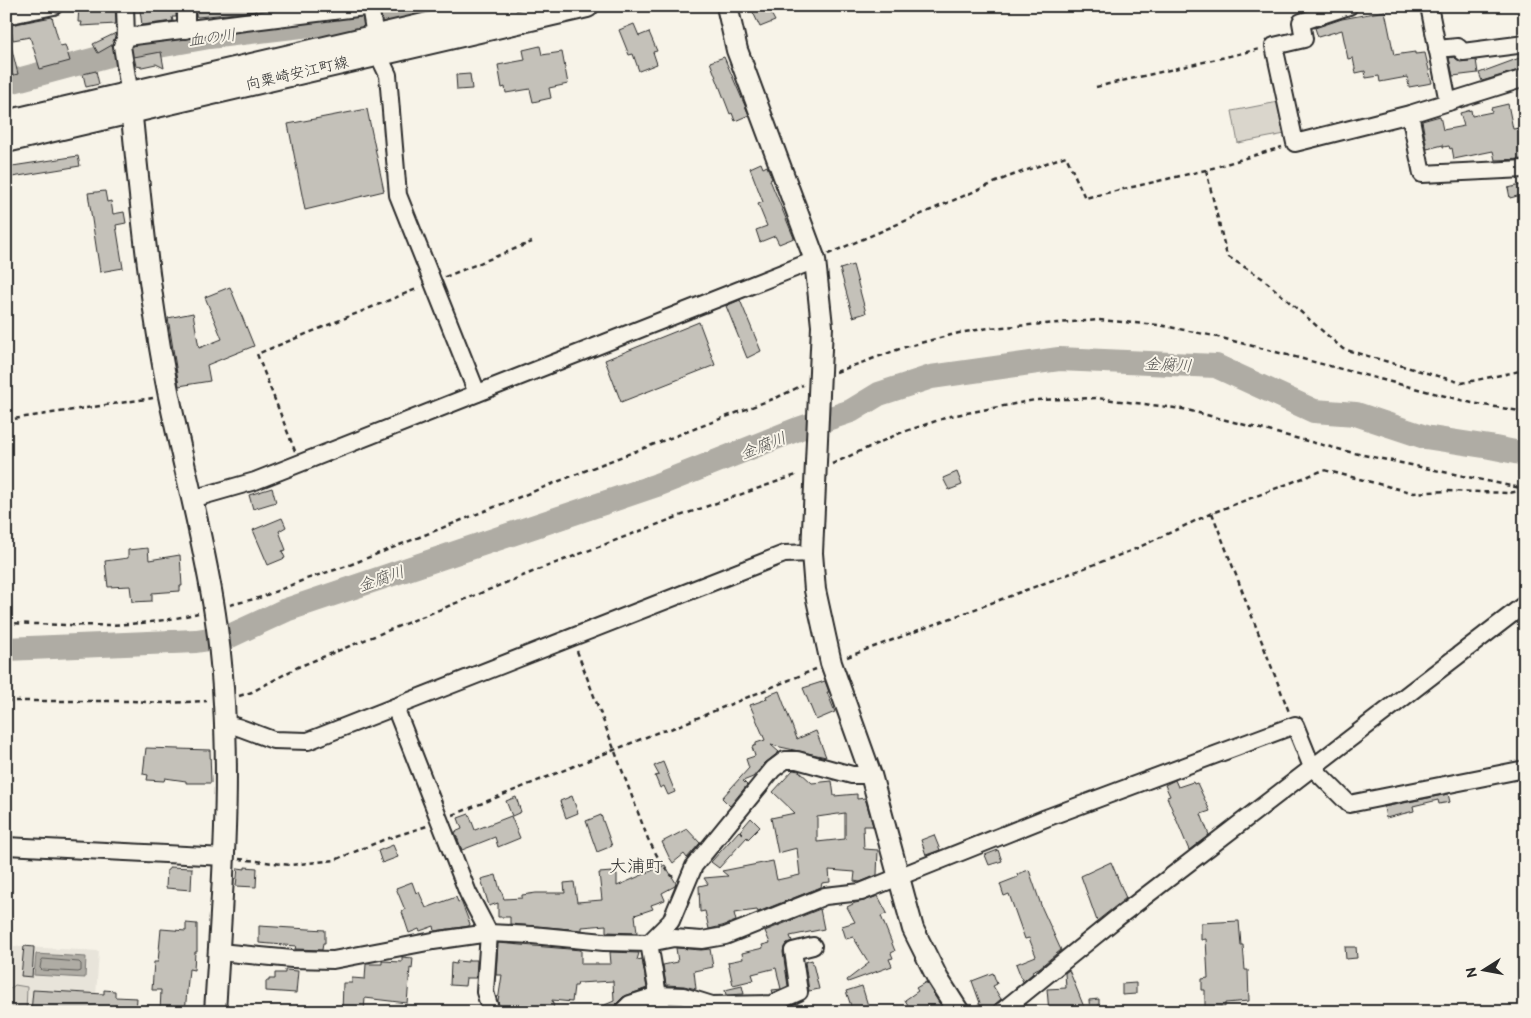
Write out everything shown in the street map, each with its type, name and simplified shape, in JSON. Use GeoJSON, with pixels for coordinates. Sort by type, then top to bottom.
{"type":"FeatureCollection","features":[{"type":"Feature","properties":{"kind":"main road","name":"向粟崎安江町線"},"geometry":{"type":"LineString","coordinates":[[6,141],[130,103],[376,43],[506,6]]}},
{"type":"Feature","properties":{"kind":"main road","name":"向粟崎安江町線"},"geometry":{"type":"LineString","coordinates":[[376,43],[587,6]]}},
{"type":"Feature","properties":{"kind":"main road","name":"向粟崎安江町線"},"geometry":{"type":"LineString","coordinates":[[6,122],[130,103]]}},
{"type":"Feature","properties":{"kind":"street"},"geometry":{"type":"LineString","coordinates":[[12,12],[54,6]]}},
{"type":"Feature","properties":{"kind":"street"},"geometry":{"type":"LineString","coordinates":[[125,6],[124,47],[154,311],[169,395],[215,611],[223,697],[227,765],[225,857],[215,1012]]}},
{"type":"Feature","properties":{"kind":"street"},"geometry":{"type":"LineString","coordinates":[[186,6],[186,30]]}},
{"type":"Feature","properties":{"kind":"street"},"geometry":{"type":"LineString","coordinates":[[727,6],[737,50],[815,260],[822,326],[812,553],[815,590],[831,663],[871,774],[913,929],[938,979],[959,1012]]}},
{"type":"Feature","properties":{"kind":"street"},"geometry":{"type":"LineString","coordinates":[[1349,6],[1300,22],[1304,39],[1274,46],[1295,143],[1410,114],[1525,78]]}},
{"type":"Feature","properties":{"kind":"street"},"geometry":{"type":"LineString","coordinates":[[1429,6],[1448,102]]}},
{"type":"Feature","properties":{"kind":"street"},"geometry":{"type":"LineString","coordinates":[[124,47],[186,30],[265,13],[371,7],[376,43],[388,75],[398,195],[477,393]]}},
{"type":"Feature","properties":{"kind":"street"},"geometry":{"type":"LineString","coordinates":[[1437,49],[1458,47],[1463,52],[1525,44]]}},
{"type":"Feature","properties":{"kind":"street"},"geometry":{"type":"LineString","coordinates":[[1410,114],[1422,174],[1525,169]]}},
{"type":"Feature","properties":{"kind":"street"},"geometry":{"type":"LineString","coordinates":[[192,499],[255,481],[815,260]]}},
{"type":"Feature","properties":{"kind":"street"},"geometry":{"type":"LineString","coordinates":[[225,724],[273,740],[308,741],[784,554],[812,553]]}},
{"type":"Feature","properties":{"kind":"street"},"geometry":{"type":"LineString","coordinates":[[1002,1012],[1124,912],[1525,604]]}},
{"type":"Feature","properties":{"kind":"street"},"geometry":{"type":"LineString","coordinates":[[395,707],[468,893],[489,933],[485,992],[491,1012]]}},
{"type":"Feature","properties":{"kind":"street"},"geometry":{"type":"LineString","coordinates":[[219,952],[332,960],[433,940],[489,933],[604,942],[649,943],[674,938],[702,940],[725,936],[825,896],[861,892],[1046,818],[1295,725],[1312,767],[1349,804],[1525,769]]}},
{"type":"Feature","properties":{"kind":"street"},"geometry":{"type":"LineString","coordinates":[[649,943],[671,921],[694,866],[773,769],[785,760],[797,760],[852,775],[871,774]]}},
{"type":"Feature","properties":{"kind":"street"},"geometry":{"type":"LineString","coordinates":[[6,846],[225,857]]}},
{"type":"Feature","properties":{"kind":"street"},"geometry":{"type":"LineString","coordinates":[[649,943],[658,995],[663,1012]]}},
{"type":"Feature","properties":{"kind":"street"},"geometry":{"type":"LineString","coordinates":[[622,1012],[630,1004],[658,995],[683,996],[712,1005],[772,1004],[799,992],[793,951],[813,946]]}},
{"type":"Feature","properties":{"kind":"path"},"geometry":{"type":"LineString","coordinates":[[1096,87],[1274,46]]}},
{"type":"Feature","properties":{"kind":"path"},"geometry":{"type":"LineString","coordinates":[[815,260],[1008,177],[1066,156],[1085,198],[1206,170],[1295,143]]}},
{"type":"Feature","properties":{"kind":"path"},"geometry":{"type":"LineString","coordinates":[[1206,170],[1226,256],[1262,278],[1343,349],[1462,383],[1525,370]]}},
{"type":"Feature","properties":{"kind":"path"},"geometry":{"type":"LineString","coordinates":[[300,463],[257,354],[532,242]]}},
{"type":"Feature","properties":{"kind":"path"},"geometry":{"type":"LineString","coordinates":[[6,623],[118,626],[171,620],[215,611],[262,597],[306,579],[347,566],[602,464],[778,397],[820,377],[905,347],[959,333],[989,328],[1099,320],[1159,325],[1214,336],[1443,396],[1525,412]]}},
{"type":"Feature","properties":{"kind":"path"},"geometry":{"type":"LineString","coordinates":[[6,420],[169,395]]}},
{"type":"Feature","properties":{"kind":"path"},"geometry":{"type":"LineString","coordinates":[[6,701],[131,701],[164,703],[252,692],[298,668],[540,569],[752,489],[802,473],[900,433],[951,416],[1035,400],[1097,398],[1183,409],[1354,453],[1525,489]]}},
{"type":"Feature","properties":{"kind":"path"},"geometry":{"type":"LineString","coordinates":[[225,857],[291,864],[335,860],[383,840],[409,833],[831,663],[1133,550],[1212,513],[1324,470],[1414,493],[1448,491],[1509,493],[1525,489]]}},
{"type":"Feature","properties":{"kind":"path"},"geometry":{"type":"LineString","coordinates":[[1212,513],[1295,725]]}},
{"type":"Feature","properties":{"kind":"path"},"geometry":{"type":"LineString","coordinates":[[572,637],[648,838],[661,863],[684,889]]}},
{"type":"Feature","properties":{"kind":"shaded area"},"geometry":{"type":"Polygon","coordinates":[[[1278,102],[1285,134],[1238,143],[1232,111],[1278,102]]]}},
{"type":"Feature","properties":{"kind":"shaded area"},"geometry":{"type":"Polygon","coordinates":[[[1525,773],[1525,815],[1517,775],[1525,773]]]}},
{"type":"Feature","properties":{"kind":"shaded area"},"geometry":{"type":"Polygon","coordinates":[[[6,946],[99,951],[95,1012],[6,1012],[6,946]]]}},
{"type":"Feature","properties":{"kind":"shaded area"},"geometry":{"type":"Polygon","coordinates":[[[15,985],[27,987],[26,1012],[6,1012],[6,992],[15,985]]]}},
{"type":"Feature","properties":{"kind":"water"},"geometry":{"type":"Polygon","coordinates":[[[36,954],[86,957],[85,978],[34,975],[36,954]]]}},
{"type":"Feature","properties":{"kind":"building"},"geometry":{"type":"Polygon","coordinates":[[[79,6],[115,6],[116,24],[81,26],[82,22],[78,22],[79,6]]]}},
{"type":"Feature","properties":{"kind":"building"},"geometry":{"type":"Polygon","coordinates":[[[145,6],[176,6],[176,17],[172,17],[173,21],[142,25],[140,10],[145,10],[145,6]]]}},
{"type":"Feature","properties":{"kind":"building"},"geometry":{"type":"Polygon","coordinates":[[[196,6],[255,6],[256,11],[198,17],[196,16],[196,6]]]}},
{"type":"Feature","properties":{"kind":"building"},"geometry":{"type":"Polygon","coordinates":[[[750,6],[767,6],[775,21],[760,27],[750,6]]]}},
{"type":"Feature","properties":{"kind":"building"},"geometry":{"type":"Polygon","coordinates":[[[1385,11],[1394,55],[1415,52],[1415,54],[1425,53],[1432,83],[1409,87],[1407,77],[1380,82],[1379,76],[1366,78],[1365,71],[1356,73],[1353,58],[1348,59],[1342,30],[1318,37],[1315,28],[1342,19],[1385,11]]]}},
{"type":"Feature","properties":{"kind":"building"},"geometry":{"type":"Polygon","coordinates":[[[52,17],[60,46],[65,45],[70,61],[40,69],[30,37],[13,40],[10,25],[52,17]]]}},
{"type":"Feature","properties":{"kind":"building"},"geometry":{"type":"Polygon","coordinates":[[[634,24],[639,36],[649,32],[657,51],[653,52],[657,64],[639,71],[633,54],[629,55],[619,30],[634,24]]]}},
{"type":"Feature","properties":{"kind":"building"},"geometry":{"type":"Polygon","coordinates":[[[116,33],[112,45],[98,53],[93,44],[116,33]]]}},
{"type":"Feature","properties":{"kind":"building"},"geometry":{"type":"Polygon","coordinates":[[[6,42],[10,42],[18,74],[6,77],[6,42]]]}},
{"type":"Feature","properties":{"kind":"building"},"geometry":{"type":"Polygon","coordinates":[[[540,46],[542,55],[562,52],[568,84],[549,88],[551,98],[533,102],[530,89],[506,93],[505,87],[502,88],[498,65],[525,60],[523,50],[540,46]]]}},
{"type":"Feature","properties":{"kind":"building"},"geometry":{"type":"Polygon","coordinates":[[[161,52],[164,68],[156,64],[142,67],[136,66],[134,57],[161,52]]]}},
{"type":"Feature","properties":{"kind":"building"},"geometry":{"type":"Polygon","coordinates":[[[1525,56],[1525,68],[1482,81],[1479,73],[1525,56]]]}},
{"type":"Feature","properties":{"kind":"building"},"geometry":{"type":"Polygon","coordinates":[[[724,57],[749,115],[735,121],[732,113],[730,114],[710,62],[724,57]]]}},
{"type":"Feature","properties":{"kind":"building"},"geometry":{"type":"Polygon","coordinates":[[[1454,57],[1460,62],[1476,60],[1478,73],[1453,76],[1449,58],[1454,57]]]}},
{"type":"Feature","properties":{"kind":"building"},"geometry":{"type":"Polygon","coordinates":[[[96,71],[99,84],[86,87],[83,74],[96,71]]]}},
{"type":"Feature","properties":{"kind":"building"},"geometry":{"type":"Polygon","coordinates":[[[470,74],[472,89],[457,90],[456,75],[470,74]]]}},
{"type":"Feature","properties":{"kind":"building"},"geometry":{"type":"Polygon","coordinates":[[[1508,104],[1513,129],[1525,127],[1525,159],[1495,160],[1493,151],[1454,159],[1452,148],[1450,149],[1449,146],[1443,147],[1443,145],[1427,149],[1422,121],[1440,116],[1443,130],[1464,126],[1460,113],[1471,110],[1472,116],[1492,112],[1491,108],[1508,104]]]}},
{"type":"Feature","properties":{"kind":"building"},"geometry":{"type":"Polygon","coordinates":[[[367,109],[384,191],[305,210],[288,124],[367,109]]]}},
{"type":"Feature","properties":{"kind":"building"},"geometry":{"type":"Polygon","coordinates":[[[78,156],[80,166],[6,178],[6,167],[78,156]]]}},
{"type":"Feature","properties":{"kind":"building"},"geometry":{"type":"Polygon","coordinates":[[[761,163],[763,168],[767,166],[772,179],[770,180],[794,238],[779,244],[775,236],[760,242],[756,230],[767,226],[758,204],[763,202],[750,168],[761,163]]]}},
{"type":"Feature","properties":{"kind":"building"},"geometry":{"type":"Polygon","coordinates":[[[1525,184],[1525,194],[1510,198],[1508,188],[1525,184]]]}},
{"type":"Feature","properties":{"kind":"building"},"geometry":{"type":"Polygon","coordinates":[[[105,191],[107,202],[111,201],[113,214],[124,212],[126,223],[116,225],[123,268],[100,272],[88,193],[105,191]]]}},
{"type":"Feature","properties":{"kind":"building"},"geometry":{"type":"Polygon","coordinates":[[[853,265],[866,313],[853,317],[840,269],[853,265]]]}},
{"type":"Feature","properties":{"kind":"building"},"geometry":{"type":"Polygon","coordinates":[[[230,287],[254,346],[207,365],[210,381],[179,386],[168,318],[193,313],[199,348],[222,339],[205,297],[230,287]]]}},
{"type":"Feature","properties":{"kind":"building"},"geometry":{"type":"Polygon","coordinates":[[[740,300],[761,351],[747,358],[726,306],[740,300]]]}},
{"type":"Feature","properties":{"kind":"building"},"geometry":{"type":"Polygon","coordinates":[[[699,322],[715,365],[621,402],[605,360],[699,322]]]}},
{"type":"Feature","properties":{"kind":"building"},"geometry":{"type":"Polygon","coordinates":[[[957,472],[962,485],[949,490],[943,478],[957,472]]]}},
{"type":"Feature","properties":{"kind":"building"},"geometry":{"type":"Polygon","coordinates":[[[272,488],[276,502],[253,509],[249,495],[272,488]]]}},
{"type":"Feature","properties":{"kind":"building"},"geometry":{"type":"Polygon","coordinates":[[[282,518],[286,527],[279,531],[286,550],[282,551],[285,558],[268,565],[253,530],[282,518]]]}},
{"type":"Feature","properties":{"kind":"building"},"geometry":{"type":"Polygon","coordinates":[[[148,548],[149,560],[180,555],[182,586],[180,586],[180,591],[152,593],[152,601],[132,602],[130,586],[108,587],[105,561],[128,558],[128,550],[148,548]]]}},
{"type":"Feature","properties":{"kind":"building"},"geometry":{"type":"Polygon","coordinates":[[[825,681],[835,712],[816,720],[803,688],[825,681]]]}},
{"type":"Feature","properties":{"kind":"building"},"geometry":{"type":"Polygon","coordinates":[[[779,691],[797,739],[816,731],[826,757],[771,745],[779,752],[765,763],[753,777],[743,781],[747,785],[730,806],[722,798],[749,768],[746,759],[755,756],[752,747],[756,743],[765,740],[750,705],[767,699],[766,696],[779,691]]]}},
{"type":"Feature","properties":{"kind":"building"},"geometry":{"type":"Polygon","coordinates":[[[146,748],[210,750],[211,783],[186,783],[186,781],[165,778],[164,781],[147,780],[148,775],[143,774],[146,748]]]}},
{"type":"Feature","properties":{"kind":"building"},"geometry":{"type":"Polygon","coordinates":[[[663,762],[675,792],[668,795],[664,786],[660,788],[655,776],[659,775],[654,766],[663,762]]]}},
{"type":"Feature","properties":{"kind":"building"},"geometry":{"type":"Polygon","coordinates":[[[793,770],[799,771],[812,783],[832,781],[834,796],[857,794],[857,799],[865,798],[873,826],[863,826],[864,849],[878,850],[877,875],[860,882],[854,881],[855,872],[829,870],[830,882],[822,883],[821,887],[758,912],[757,910],[734,913],[736,921],[709,929],[705,911],[700,912],[699,886],[708,884],[704,878],[728,876],[722,871],[773,861],[777,880],[800,875],[797,848],[778,853],[771,818],[795,813],[773,792],[793,770]],[[845,813],[817,817],[817,842],[845,839],[845,813]]]}},
{"type":"Feature","properties":{"kind":"building"},"geometry":{"type":"Polygon","coordinates":[[[1175,780],[1178,787],[1193,782],[1194,784],[1197,783],[1210,811],[1201,814],[1209,835],[1189,850],[1167,797],[1170,796],[1165,785],[1175,780]]]}},
{"type":"Feature","properties":{"kind":"building"},"geometry":{"type":"Polygon","coordinates":[[[1448,794],[1450,802],[1439,804],[1438,800],[1413,806],[1414,811],[1386,818],[1384,807],[1448,794]]]}},
{"type":"Feature","properties":{"kind":"building"},"geometry":{"type":"Polygon","coordinates":[[[572,796],[578,813],[566,818],[560,801],[572,796]]]}},
{"type":"Feature","properties":{"kind":"building"},"geometry":{"type":"Polygon","coordinates":[[[516,797],[521,812],[512,816],[506,801],[516,797]]]}},
{"type":"Feature","properties":{"kind":"building"},"geometry":{"type":"Polygon","coordinates":[[[469,814],[475,830],[511,816],[520,838],[498,847],[495,837],[462,850],[455,832],[462,829],[458,818],[469,814]]]}},
{"type":"Feature","properties":{"kind":"building"},"geometry":{"type":"Polygon","coordinates":[[[601,815],[612,846],[597,852],[586,821],[601,815]]]}},
{"type":"Feature","properties":{"kind":"building"},"geometry":{"type":"Polygon","coordinates":[[[751,818],[760,827],[748,839],[747,837],[719,868],[711,862],[739,831],[743,834],[740,831],[751,818]]]}},
{"type":"Feature","properties":{"kind":"building"},"geometry":{"type":"Polygon","coordinates":[[[687,829],[700,843],[687,858],[684,854],[673,863],[662,842],[687,829]]]}},
{"type":"Feature","properties":{"kind":"building"},"geometry":{"type":"Polygon","coordinates":[[[934,835],[940,850],[926,855],[921,840],[934,835]]]}},
{"type":"Feature","properties":{"kind":"building"},"geometry":{"type":"Polygon","coordinates":[[[393,845],[398,857],[382,863],[378,851],[393,845]]]}},
{"type":"Feature","properties":{"kind":"building"},"geometry":{"type":"Polygon","coordinates":[[[998,850],[1002,861],[989,865],[985,855],[998,850]]]}},
{"type":"Feature","properties":{"kind":"building"},"geometry":{"type":"Polygon","coordinates":[[[1111,862],[1126,898],[1097,921],[1081,876],[1111,862]]]}},
{"type":"Feature","properties":{"kind":"building"},"geometry":{"type":"Polygon","coordinates":[[[665,865],[676,883],[675,886],[662,893],[665,900],[651,905],[653,909],[635,915],[637,933],[606,932],[606,925],[582,927],[582,930],[510,924],[510,917],[498,917],[498,903],[489,906],[481,879],[496,875],[504,899],[522,898],[522,895],[536,893],[565,893],[564,883],[574,882],[577,902],[602,900],[599,873],[612,872],[612,875],[617,874],[617,886],[665,865]]]}},
{"type":"Feature","properties":{"kind":"building"},"geometry":{"type":"Polygon","coordinates":[[[169,867],[192,868],[191,890],[166,888],[167,870],[169,870],[169,867]]]}},
{"type":"Feature","properties":{"kind":"building"},"geometry":{"type":"Polygon","coordinates":[[[245,867],[257,868],[256,887],[236,886],[238,868],[245,869],[245,867]]]}},
{"type":"Feature","properties":{"kind":"building"},"geometry":{"type":"Polygon","coordinates":[[[1029,870],[1042,908],[1061,950],[1039,968],[1032,971],[1033,973],[1023,982],[1016,964],[1036,956],[1029,938],[1025,939],[1009,894],[1004,896],[1000,884],[1018,877],[1017,874],[1029,870]]]}},
{"type":"Feature","properties":{"kind":"building"},"geometry":{"type":"Polygon","coordinates":[[[412,882],[416,893],[419,892],[426,908],[456,897],[458,902],[461,901],[470,924],[469,926],[435,931],[434,926],[409,933],[402,912],[405,910],[396,888],[412,882]]]}},
{"type":"Feature","properties":{"kind":"building"},"geometry":{"type":"Polygon","coordinates":[[[878,896],[887,913],[881,916],[895,951],[891,953],[893,958],[889,959],[892,966],[848,982],[847,980],[869,963],[853,937],[846,939],[842,926],[855,922],[847,907],[878,896]]]}},
{"type":"Feature","properties":{"kind":"building"},"geometry":{"type":"Polygon","coordinates":[[[820,909],[824,929],[790,936],[792,941],[784,947],[783,952],[788,986],[773,993],[772,990],[781,989],[776,968],[752,974],[754,980],[733,985],[728,962],[743,959],[742,953],[763,948],[762,945],[770,943],[765,931],[820,909]]]}},
{"type":"Feature","properties":{"kind":"building"},"geometry":{"type":"Polygon","coordinates":[[[1239,921],[1245,970],[1248,970],[1249,1001],[1225,1003],[1225,1007],[1205,1007],[1205,990],[1202,990],[1202,979],[1208,978],[1206,939],[1201,940],[1201,923],[1239,921]]]}},
{"type":"Feature","properties":{"kind":"building"},"geometry":{"type":"Polygon","coordinates":[[[186,923],[197,924],[197,952],[195,952],[194,970],[189,969],[185,1012],[160,1012],[161,990],[152,990],[154,962],[158,962],[161,929],[186,931],[186,923]]]}},
{"type":"Feature","properties":{"kind":"building"},"geometry":{"type":"Polygon","coordinates":[[[259,926],[325,930],[325,943],[323,943],[322,950],[295,949],[296,946],[259,943],[259,926]]]}},
{"type":"Feature","properties":{"kind":"building"},"geometry":{"type":"Polygon","coordinates":[[[498,943],[581,950],[581,964],[611,964],[610,952],[639,953],[637,960],[642,959],[647,988],[623,997],[615,1005],[612,1012],[589,1012],[614,1001],[613,981],[578,983],[577,986],[574,986],[572,1002],[552,1000],[555,1012],[501,1012],[498,1001],[502,975],[496,975],[498,943]]]}},
{"type":"Feature","properties":{"kind":"building"},"geometry":{"type":"Polygon","coordinates":[[[24,946],[34,947],[32,977],[21,976],[24,946]]]}},
{"type":"Feature","properties":{"kind":"building"},"geometry":{"type":"Polygon","coordinates":[[[1345,947],[1356,947],[1357,958],[1346,959],[1345,947]]]}},
{"type":"Feature","properties":{"kind":"building"},"geometry":{"type":"Polygon","coordinates":[[[676,948],[710,949],[713,967],[694,971],[696,989],[666,985],[663,965],[678,962],[676,948]]]}},
{"type":"Feature","properties":{"kind":"building"},"geometry":{"type":"Polygon","coordinates":[[[402,957],[413,958],[412,969],[410,968],[407,1003],[365,998],[364,1012],[342,1012],[343,983],[352,983],[352,978],[365,979],[366,964],[382,964],[382,961],[402,962],[402,957]]]}},
{"type":"Feature","properties":{"kind":"building"},"geometry":{"type":"Polygon","coordinates":[[[468,960],[477,960],[476,978],[466,978],[465,986],[450,985],[451,963],[456,964],[457,961],[468,962],[468,960]]]}},
{"type":"Feature","properties":{"kind":"building"},"geometry":{"type":"Polygon","coordinates":[[[812,960],[819,989],[809,991],[805,962],[812,960]]]}},
{"type":"Feature","properties":{"kind":"building"},"geometry":{"type":"Polygon","coordinates":[[[285,970],[298,971],[296,993],[266,991],[266,981],[275,979],[275,973],[285,973],[285,970]]]}},
{"type":"Feature","properties":{"kind":"building"},"geometry":{"type":"Polygon","coordinates":[[[1069,970],[1086,1012],[1049,1012],[1047,989],[1066,988],[1065,973],[1069,970]]]}},
{"type":"Feature","properties":{"kind":"building"},"geometry":{"type":"Polygon","coordinates":[[[993,973],[997,984],[993,986],[1001,999],[994,1005],[991,1012],[971,1012],[970,1010],[980,1003],[972,981],[993,973]]]}},
{"type":"Feature","properties":{"kind":"building"},"geometry":{"type":"Polygon","coordinates":[[[926,982],[941,1006],[933,1012],[912,1012],[905,1000],[918,991],[916,988],[926,982]]]}},
{"type":"Feature","properties":{"kind":"building"},"geometry":{"type":"Polygon","coordinates":[[[1136,983],[1136,994],[1122,995],[1122,984],[1136,983]]]}},
{"type":"Feature","properties":{"kind":"building"},"geometry":{"type":"Polygon","coordinates":[[[742,986],[744,994],[726,995],[725,990],[742,986]]]}},
{"type":"Feature","properties":{"kind":"building"},"geometry":{"type":"Polygon","coordinates":[[[862,986],[869,1009],[853,1012],[846,991],[862,986]]]}},
{"type":"Feature","properties":{"kind":"building"},"geometry":{"type":"Polygon","coordinates":[[[33,990],[104,994],[104,990],[115,991],[115,997],[137,998],[136,1012],[31,1012],[33,990]]]}},
{"type":"Feature","properties":{"kind":"building"},"geometry":{"type":"Polygon","coordinates":[[[1099,999],[1099,1012],[1090,1012],[1089,1000],[1099,999]]]}},
{"type":"Feature","properties":{"kind":"building"},"geometry":{"type":"Polygon","coordinates":[[[798,1004],[800,1012],[779,1012],[798,1004]]]}},
{"type":"Feature","properties":{"kind":"building"},"geometry":{"type":"Polygon","coordinates":[[[672,1006],[681,1006],[699,1012],[673,1012],[672,1006]]]}},
{"type":"Feature","properties":{"kind":"waterway","name":"血の川"},"geometry":{"type":"LineString","coordinates":[[6,83],[114,54],[209,37],[361,19],[420,6]]}},
{"type":"Feature","properties":{"kind":"waterway","name":"金腐川"},"geometry":{"type":"LineString","coordinates":[[6,649],[196,641],[230,636],[286,610],[657,485],[798,429],[851,411],[879,394],[931,377],[1059,359],[1216,366],[1314,411],[1356,414],[1425,437],[1525,454]]}},
{"type":"Feature","properties":{"kind":"district","name":"大浦町"},"geometry":{"type":"Point","coordinates":[636,866]}}]}
